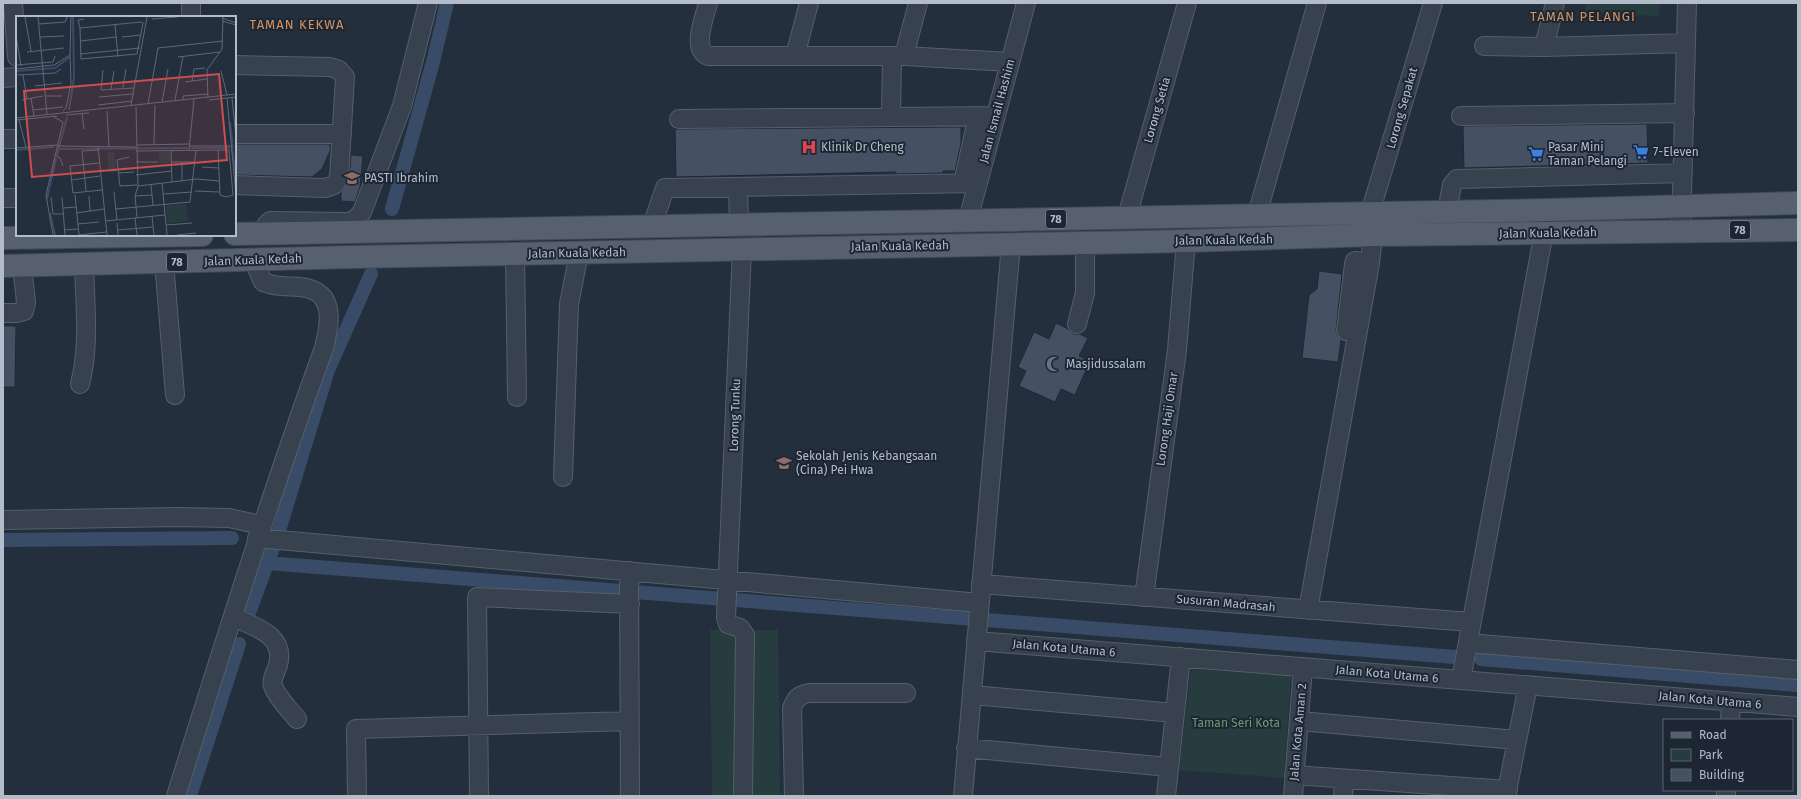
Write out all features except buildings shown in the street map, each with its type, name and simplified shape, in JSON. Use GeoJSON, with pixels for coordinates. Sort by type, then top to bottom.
{"type":"FeatureCollection","features":[{"type":"Feature","properties":{"kind":"main road","name":"Jalan Kuala Kedah"},"geometry":{"type":"LineString","coordinates":[[236,234],[1548,210],[1682,205],[1798,203]]}},
{"type":"Feature","properties":{"kind":"main road","name":"Jalan Kuala Kedah"},"geometry":{"type":"LineString","coordinates":[[13,266],[253,259],[1186,241],[1373,235],[1682,230],[1798,230]]}},
{"type":"Feature","properties":{"kind":"main road","name":"78"},"geometry":{"type":"LineString","coordinates":[[3,238],[73,236]]}},
{"type":"Feature","properties":{"kind":"street"},"geometry":{"type":"LineString","coordinates":[[13,3],[16,44]]}},
{"type":"Feature","properties":{"kind":"street"},"geometry":{"type":"LineString","coordinates":[[191,3],[191,16]]}},
{"type":"Feature","properties":{"kind":"street"},"geometry":{"type":"LineString","coordinates":[[266,233],[266,225],[270,221],[348,222],[356,219],[362,212],[402,106],[428,3]]}},
{"type":"Feature","properties":{"kind":"street"},"geometry":{"type":"LineString","coordinates":[[708,3],[699,40],[700,49],[703,54],[708,56],[898,56],[1010,62]]}},
{"type":"Feature","properties":{"kind":"street"},"geometry":{"type":"LineString","coordinates":[[795,56],[809,3]]}},
{"type":"Feature","properties":{"kind":"street"},"geometry":{"type":"LineString","coordinates":[[891,116],[898,56],[918,3]]}},
{"type":"Feature","properties":{"kind":"street","name":"Jalan Ismail Hashim"},"geometry":{"type":"LineString","coordinates":[[968,220],[970,183],[994,123],[1026,3]]}},
{"type":"Feature","properties":{"kind":"street","name":"Lorong Setia"},"geometry":{"type":"LineString","coordinates":[[1127,217],[1187,3]]}},
{"type":"Feature","properties":{"kind":"street"},"geometry":{"type":"LineString","coordinates":[[1257,215],[1317,3]]}},
{"type":"Feature","properties":{"kind":"street","name":"Lorong Sepakat"},"geometry":{"type":"LineString","coordinates":[[1370,213],[1433,3]]}},
{"type":"Feature","properties":{"kind":"street"},"geometry":{"type":"LineString","coordinates":[[1544,47],[1556,3]]}},
{"type":"Feature","properties":{"kind":"street"},"geometry":{"type":"LineString","coordinates":[[1682,230],[1687,3]]}},
{"type":"Feature","properties":{"kind":"street"},"geometry":{"type":"LineString","coordinates":[[1484,46],[1544,47],[1686,43]]}},
{"type":"Feature","properties":{"kind":"street"},"geometry":{"type":"LineString","coordinates":[[236,65],[330,67],[340,70],[345,77],[339,178],[334,185],[325,188],[236,185]]}},
{"type":"Feature","properties":{"kind":"street"},"geometry":{"type":"LineString","coordinates":[[3,78],[16,77]]}},
{"type":"Feature","properties":{"kind":"street"},"geometry":{"type":"LineString","coordinates":[[1461,116],[1685,112]]}},
{"type":"Feature","properties":{"kind":"street"},"geometry":{"type":"LineString","coordinates":[[680,119],[891,116],[994,123]]}},
{"type":"Feature","properties":{"kind":"street"},"geometry":{"type":"LineString","coordinates":[[236,134],[342,134]]}},
{"type":"Feature","properties":{"kind":"street"},"geometry":{"type":"LineString","coordinates":[[3,139],[16,139]]}},
{"type":"Feature","properties":{"kind":"street"},"geometry":{"type":"LineString","coordinates":[[1447,211],[1452,185],[1457,179],[1683,173]]}},
{"type":"Feature","properties":{"kind":"street"},"geometry":{"type":"LineString","coordinates":[[652,226],[665,188],[970,183]]}},
{"type":"Feature","properties":{"kind":"street"},"geometry":{"type":"LineString","coordinates":[[738,188],[739,225]]}},
{"type":"Feature","properties":{"kind":"street"},"geometry":{"type":"LineString","coordinates":[[3,198],[16,198]]}},
{"type":"Feature","properties":{"kind":"street"},"geometry":{"type":"LineString","coordinates":[[1460,680],[1548,210]]}},
{"type":"Feature","properties":{"kind":"street"},"geometry":{"type":"LineString","coordinates":[[1308,610],[1370,263],[1373,235]]}},
{"type":"Feature","properties":{"kind":"street","name":"Lorong Haji Omar"},"geometry":{"type":"LineString","coordinates":[[1144,597],[1177,350],[1186,241]]}},
{"type":"Feature","properties":{"kind":"street"},"geometry":{"type":"LineString","coordinates":[[1077,324],[1085,288],[1085,243]]}},
{"type":"Feature","properties":{"kind":"street"},"geometry":{"type":"LineString","coordinates":[[963,796],[1011,244]]}},
{"type":"Feature","properties":{"kind":"street","name":"Lorong Tunku"},"geometry":{"type":"LineString","coordinates":[[742,249],[726,617],[728,624],[740,628],[745,635],[743,796]]}},
{"type":"Feature","properties":{"kind":"street"},"geometry":{"type":"LineString","coordinates":[[563,477],[569,304],[579,253]]}},
{"type":"Feature","properties":{"kind":"street"},"geometry":{"type":"LineString","coordinates":[[515,255],[517,397]]}},
{"type":"Feature","properties":{"kind":"street"},"geometry":{"type":"LineString","coordinates":[[176,796],[233,617],[265,531],[324,348],[330,321],[327,304],[320,295],[310,289],[280,286],[264,282],[253,259]]}},
{"type":"Feature","properties":{"kind":"street"},"geometry":{"type":"LineString","coordinates":[[1344,345],[1354,264],[1355,261],[1358,260],[1370,263]]}},
{"type":"Feature","properties":{"kind":"street"},"geometry":{"type":"LineString","coordinates":[[164,262],[175,395]]}},
{"type":"Feature","properties":{"kind":"street"},"geometry":{"type":"LineString","coordinates":[[80,384],[86,349],[84,264]]}},
{"type":"Feature","properties":{"kind":"street"},"geometry":{"type":"LineString","coordinates":[[3,314],[24,311],[26,302],[13,266]]}},
{"type":"Feature","properties":{"kind":"street"},"geometry":{"type":"LineString","coordinates":[[3,520],[178,517],[229,518],[265,531],[629,590]]}},
{"type":"Feature","properties":{"kind":"street","name":"Susuran Madrasah"},"geometry":{"type":"LineString","coordinates":[[981,584],[1471,622]]}},
{"type":"Feature","properties":{"kind":"street","name":"Jalan Kota Utama 6"},"geometry":{"type":"LineString","coordinates":[[629,590],[728,587],[978,622],[1181,657],[1798,707]]}},
{"type":"Feature","properties":{"kind":"street"},"geometry":{"type":"LineString","coordinates":[[629,590],[630,796]]}},
{"type":"Feature","properties":{"kind":"street"},"geometry":{"type":"LineString","coordinates":[[479,796],[477,597],[629,590]]}},
{"type":"Feature","properties":{"kind":"street"},"geometry":{"type":"LineString","coordinates":[[233,617],[271,636],[278,645],[280,657],[273,678],[273,686],[297,719]]}},
{"type":"Feature","properties":{"kind":"street"},"geometry":{"type":"LineString","coordinates":[[1468,643],[1798,670]]}},
{"type":"Feature","properties":{"kind":"street"},"geometry":{"type":"LineString","coordinates":[[1166,796],[1181,657]]}},
{"type":"Feature","properties":{"kind":"street","name":"Jalan Kota Aman 2"},"geometry":{"type":"LineString","coordinates":[[1293,796],[1304,667]]}},
{"type":"Feature","properties":{"kind":"street"},"geometry":{"type":"LineString","coordinates":[[1294,775],[1343,787],[1507,793],[1528,685]]}},
{"type":"Feature","properties":{"kind":"street"},"geometry":{"type":"LineString","coordinates":[[794,796],[792,708],[795,700],[800,695],[809,693],[906,693]]}},
{"type":"Feature","properties":{"kind":"street"},"geometry":{"type":"LineString","coordinates":[[972,695],[1175,713]]}},
{"type":"Feature","properties":{"kind":"street"},"geometry":{"type":"LineString","coordinates":[[1730,719],[1731,702]]}},
{"type":"Feature","properties":{"kind":"street"},"geometry":{"type":"LineString","coordinates":[[357,796],[356,729],[630,721]]}},
{"type":"Feature","properties":{"kind":"street"},"geometry":{"type":"LineString","coordinates":[[1299,721],[1518,740]]}},
{"type":"Feature","properties":{"kind":"street"},"geometry":{"type":"LineString","coordinates":[[966,748],[1169,767]]}},
{"type":"Feature","properties":{"kind":"green space"},"geometry":{"type":"Polygon","coordinates":[[[1586,3],[1660,3],[1659,16],[1585,13],[1586,3]]]}},
{"type":"Feature","properties":{"kind":"green space"},"geometry":{"type":"Polygon","coordinates":[[[710,630],[778,630],[780,796],[712,796],[710,630]]]}},
{"type":"Feature","properties":{"kind":"green space","name":"Taman Seri Kota"},"geometry":{"type":"Polygon","coordinates":[[[1191,669],[1291,676],[1284,778],[1179,770],[1191,669]]]}},
{"type":"Feature","properties":{"kind":"waterway"},"geometry":{"type":"LineString","coordinates":[[392,209],[433,62],[447,3]]}},
{"type":"Feature","properties":{"kind":"waterway"},"geometry":{"type":"LineString","coordinates":[[247,618],[277,537],[328,370],[371,274]]}},
{"type":"Feature","properties":{"kind":"waterway"},"geometry":{"type":"LineString","coordinates":[[3,540],[232,538]]}},
{"type":"Feature","properties":{"kind":"waterway"},"geometry":{"type":"LineString","coordinates":[[267,563],[1455,657]]}},
{"type":"Feature","properties":{"kind":"waterway"},"geometry":{"type":"LineString","coordinates":[[190,796],[239,644]]}},
{"type":"Feature","properties":{"kind":"waterway"},"geometry":{"type":"LineString","coordinates":[[1481,659],[1798,685]]}},
{"type":"Feature","properties":{"kind":"place","name":"Klinik Dr Cheng"},"geometry":{"type":"Point","coordinates":[809,147]}},
{"type":"Feature","properties":{"kind":"place","name":"7-Eleven"},"geometry":{"type":"Point","coordinates":[1641,152]}},
{"type":"Feature","properties":{"kind":"place","name":"Pasar Mini Taman Pelangi"},"geometry":{"type":"Point","coordinates":[1536,154]}},
{"type":"Feature","properties":{"kind":"place","name":"PASTI Ibrahim"},"geometry":{"type":"Point","coordinates":[352,178]}},
{"type":"Feature","properties":{"kind":"place","name":"Masjidussalam"},"geometry":{"type":"Point","coordinates":[1054,364]}},
{"type":"Feature","properties":{"kind":"place","name":"Sekolah Jenis Kebangsaan (Cina) Pei Hwa"},"geometry":{"type":"Point","coordinates":[784,463]}},
{"type":"Feature","properties":{"kind":"district","name":"TAMAN PELANGI"},"geometry":{"type":"Point","coordinates":[1583,16]}},
{"type":"Feature","properties":{"kind":"district","name":"TAMAN KEKWA"},"geometry":{"type":"Point","coordinates":[297,24]}}]}
